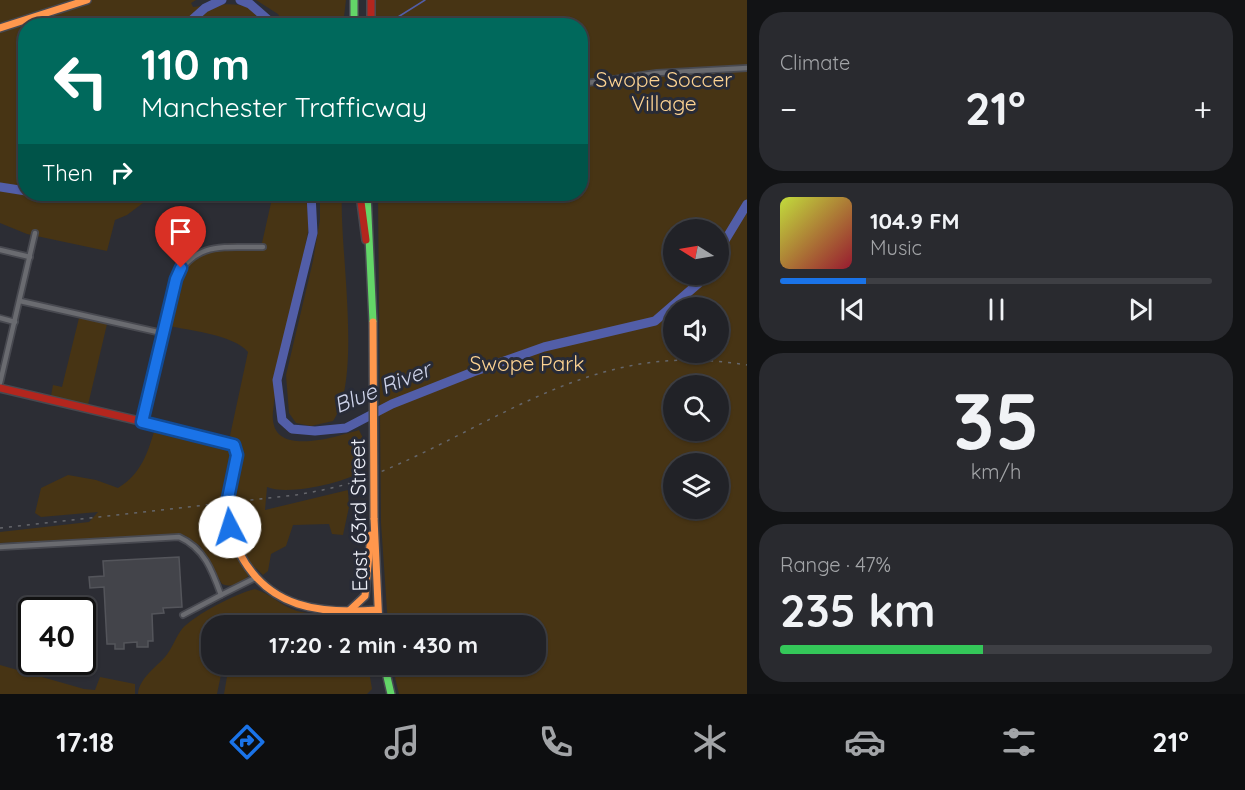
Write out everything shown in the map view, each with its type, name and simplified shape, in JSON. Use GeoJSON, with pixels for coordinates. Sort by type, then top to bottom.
{"type":"FeatureCollection","features":[{"type":"Feature","properties":{"kind":"main road"},"geometry":{"type":"LineString","coordinates":[[31,18],[87,0]]}},
{"type":"Feature","properties":{"kind":"main road"},"geometry":{"type":"LineString","coordinates":[[354,0],[354,18]]}},
{"type":"Feature","properties":{"kind":"main road"},"geometry":{"type":"LineString","coordinates":[[371,0],[371,18]]}},
{"type":"Feature","properties":{"kind":"main road"},"geometry":{"type":"LineString","coordinates":[[0,28],[18,22]]}},
{"type":"Feature","properties":{"kind":"main road","name":"East 63rd Street"},"geometry":{"type":"LineString","coordinates":[[360,201],[362,225],[370,260]]}},
{"type":"Feature","properties":{"kind":"main road","name":"East 63rd Street"},"geometry":{"type":"LineString","coordinates":[[367,201],[373,322],[374,518],[378,615]]}},
{"type":"Feature","properties":{"kind":"main road"},"geometry":{"type":"LineString","coordinates":[[0,388],[234,445],[237,455],[227,503],[230,527],[240,556],[255,578],[285,599],[302,607],[325,612],[377,610]]}},
{"type":"Feature","properties":{"kind":"main road"},"geometry":{"type":"LineString","coordinates":[[349,611],[365,596],[374,518]]}},
{"type":"Feature","properties":{"kind":"main road"},"geometry":{"type":"LineString","coordinates":[[387,675],[391,694]]}},
{"type":"Feature","properties":{"kind":"street"},"geometry":{"type":"LineString","coordinates":[[588,83],[657,73],[747,68]]}},
{"type":"Feature","properties":{"kind":"street"},"geometry":{"type":"LineString","coordinates":[[0,383],[35,233]]}},
{"type":"Feature","properties":{"kind":"street"},"geometry":{"type":"LineString","coordinates":[[142,422],[176,279],[189,258],[212,248],[263,247]]}},
{"type":"Feature","properties":{"kind":"street"},"geometry":{"type":"LineString","coordinates":[[0,250],[30,257]]}},
{"type":"Feature","properties":{"kind":"street"},"geometry":{"type":"LineString","coordinates":[[20,301],[162,333]]}},
{"type":"Feature","properties":{"kind":"street"},"geometry":{"type":"LineString","coordinates":[[0,318],[15,322]]}},
{"type":"Feature","properties":{"kind":"street"},"geometry":{"type":"LineString","coordinates":[[0,548],[179,537],[192,543],[204,556],[221,595]]}},
{"type":"Feature","properties":{"kind":"street"},"geometry":{"type":"LineString","coordinates":[[183,615],[255,578]]}},
{"type":"Feature","properties":{"kind":"green space"},"geometry":{"type":"Polygon","coordinates":[[[0,0],[196,0],[191,3],[193,7],[238,5],[248,7],[268,18],[18,18],[18,201],[146,201],[127,215],[115,220],[107,251],[27,234],[0,223],[0,0]]]}},
{"type":"Feature","properties":{"kind":"green space"},"geometry":{"type":"Polygon","coordinates":[[[256,0],[346,0],[344,18],[280,18],[278,14],[256,0]]]}},
{"type":"Feature","properties":{"kind":"green space","name":"Swope Park"},"geometry":{"type":"Polygon","coordinates":[[[373,0],[747,0],[747,694],[399,694],[394,675],[546,675],[546,615],[387,615],[381,523],[378,201],[588,201],[588,18],[374,18],[373,0]]]}},
{"type":"Feature","properties":{"kind":"green space"},"geometry":{"type":"Polygon","coordinates":[[[271,201],[307,201],[309,227],[274,401],[273,418],[277,431],[285,438],[309,441],[359,430],[364,440],[364,470],[344,479],[316,487],[288,490],[267,487],[265,510],[348,490],[349,507],[343,535],[332,534],[329,524],[293,525],[286,546],[271,554],[268,571],[263,575],[256,568],[241,582],[233,585],[222,584],[200,546],[184,535],[0,543],[0,532],[89,522],[98,512],[41,517],[35,513],[41,488],[68,475],[96,480],[118,488],[143,462],[155,428],[228,445],[248,352],[232,341],[220,337],[160,324],[173,280],[188,255],[215,245],[262,243],[271,201]]]}},
{"type":"Feature","properties":{"kind":"green space"},"geometry":{"type":"Polygon","coordinates":[[[320,201],[342,201],[348,312],[347,375],[342,401],[333,421],[311,426],[296,423],[289,413],[286,375],[313,261],[320,219],[320,201]]]}},
{"type":"Feature","properties":{"kind":"green space"},"geometry":{"type":"Polygon","coordinates":[[[79,318],[107,324],[88,405],[51,396],[53,385],[62,387],[79,318]]]}},
{"type":"Feature","properties":{"kind":"green space"},"geometry":{"type":"Polygon","coordinates":[[[255,589],[297,611],[326,615],[201,615],[201,675],[221,675],[217,694],[138,694],[141,683],[170,651],[180,632],[188,623],[216,605],[255,589]]]}},
{"type":"Feature","properties":{"kind":"green space"},"geometry":{"type":"Polygon","coordinates":[[[0,665],[18,670],[18,675],[35,675],[84,689],[95,690],[100,677],[135,684],[135,694],[0,694],[0,665]]]}},
{"type":"Feature","properties":{"kind":"green space"},"geometry":{"type":"Polygon","coordinates":[[[227,675],[370,675],[372,689],[367,694],[224,694],[227,675]]]}},
{"type":"Feature","properties":{"kind":"building"},"geometry":{"type":"Polygon","coordinates":[[[179,557],[182,607],[163,608],[164,613],[152,614],[153,641],[148,641],[148,647],[137,647],[137,642],[124,643],[124,649],[115,649],[115,644],[107,644],[104,587],[90,588],[89,577],[104,576],[103,561],[179,557]]]}},
{"type":"Feature","properties":{"kind":"waterway","name":"Blue River"},"geometry":{"type":"LineString","coordinates":[[194,18],[205,8],[222,0]]}},
{"type":"Feature","properties":{"kind":"waterway","name":"Blue River"},"geometry":{"type":"LineString","coordinates":[[240,0],[250,4],[266,18]]}},
{"type":"Feature","properties":{"kind":"waterway"},"geometry":{"type":"LineString","coordinates":[[395,18],[425,0]]}},
{"type":"Feature","properties":{"kind":"waterway","name":"Blue River"},"geometry":{"type":"LineString","coordinates":[[0,187],[18,190]]}},
{"type":"Feature","properties":{"kind":"waterway","name":"Blue River"},"geometry":{"type":"LineString","coordinates":[[311,201],[313,233],[277,380],[282,420],[292,429],[315,431],[346,428],[392,404],[544,347],[655,321],[697,285]]}},
{"type":"Feature","properties":{"kind":"waterway","name":"Blue River"},"geometry":{"type":"LineString","coordinates":[[729,234],[747,204]]}},
{"type":"Feature","properties":{"kind":"railway"},"geometry":{"type":"LineString","coordinates":[[0,528],[296,495],[329,488],[354,482],[398,465],[537,397],[573,382],[609,371],[672,360],[747,365]]}},
{"type":"Feature","properties":{"kind":"traffic: fast"},"geometry":{"type":"LineString","coordinates":[[354,0],[354,18]]}},
{"type":"Feature","properties":{"kind":"traffic: fast"},"geometry":{"type":"LineString","coordinates":[[367,201],[373,322]]}},
{"type":"Feature","properties":{"kind":"traffic: fast"},"geometry":{"type":"LineString","coordinates":[[387,675],[391,694]]}},
{"type":"Feature","properties":{"kind":"traffic: slow"},"geometry":{"type":"LineString","coordinates":[[31,18],[87,0]]}},
{"type":"Feature","properties":{"kind":"traffic: slow"},"geometry":{"type":"LineString","coordinates":[[0,28],[18,22]]}},
{"type":"Feature","properties":{"kind":"traffic: slow"},"geometry":{"type":"LineString","coordinates":[[373,322],[374,518]]}},
{"type":"Feature","properties":{"kind":"traffic: slow"},"geometry":{"type":"LineString","coordinates":[[374,518],[378,615]]}},
{"type":"Feature","properties":{"kind":"traffic: slow"},"geometry":{"type":"LineString","coordinates":[[350,610],[365,596],[371,535]]}},
{"type":"Feature","properties":{"kind":"traffic: slow"},"geometry":{"type":"LineString","coordinates":[[239,552],[251,571],[265,586],[298,604],[335,611],[377,610]]}},
{"type":"Feature","properties":{"kind":"traffic: jam"},"geometry":{"type":"LineString","coordinates":[[371,0],[371,18]]}},
{"type":"Feature","properties":{"kind":"traffic: jam"},"geometry":{"type":"LineString","coordinates":[[361,201],[366,240]]}},
{"type":"Feature","properties":{"kind":"traffic: jam"},"geometry":{"type":"LineString","coordinates":[[0,388],[229,442],[236,449],[237,455],[229,492],[229,516],[239,552]]}},
{"type":"Feature","properties":{"kind":"route"},"geometry":{"type":"LineString","coordinates":[[181,268],[176,279],[142,422],[234,445],[237,455],[227,503],[230,527]]}},
{"type":"Feature","properties":{"kind":"park label","name":"Swope Soccer Village"},"geometry":{"type":"Point","coordinates":[664,92]}}]}
